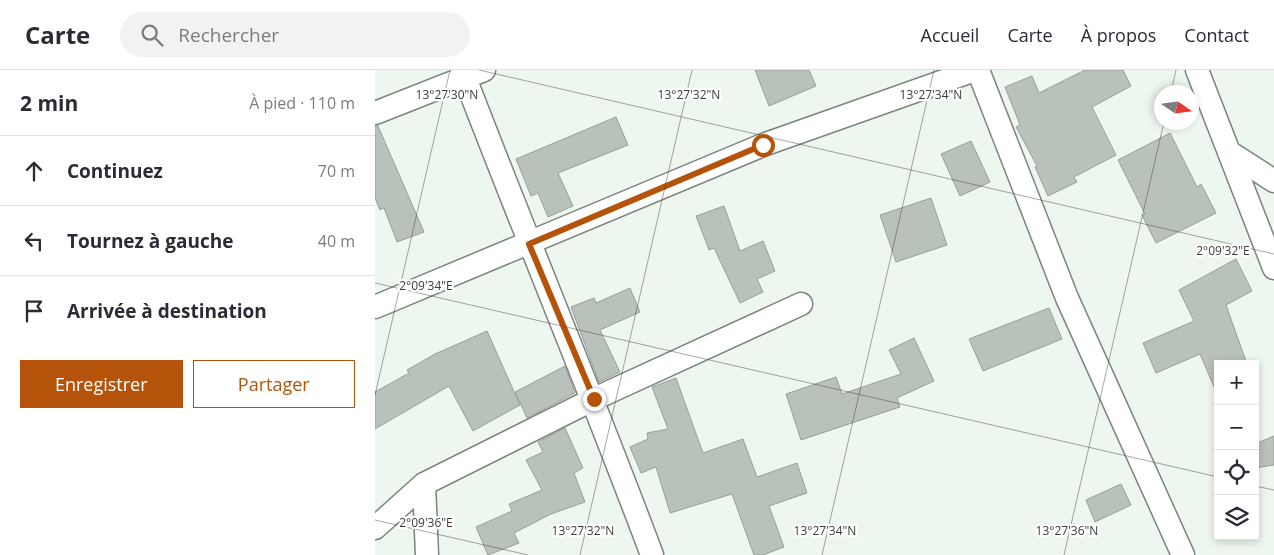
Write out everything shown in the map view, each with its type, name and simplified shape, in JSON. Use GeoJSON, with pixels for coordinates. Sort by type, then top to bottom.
{"type":"FeatureCollection","features":[{"type":"Feature","properties":{"kind":"street"},"geometry":{"type":"LineString","coordinates":[[375,307],[763,145],[977,70],[1067,298],[1183,555]]}},
{"type":"Feature","properties":{"kind":"street"},"geometry":{"type":"LineString","coordinates":[[1197,70],[1274,268]]}},
{"type":"Feature","properties":{"kind":"street"},"geometry":{"type":"LineString","coordinates":[[375,113],[470,73],[529,244],[594,399],[652,555]]}},
{"type":"Feature","properties":{"kind":"street"},"geometry":{"type":"LineString","coordinates":[[1229,152],[1274,181]]}},
{"type":"Feature","properties":{"kind":"street"},"geometry":{"type":"LineString","coordinates":[[375,528],[424,484],[594,399],[801,304]]}},
{"type":"Feature","properties":{"kind":"street"},"geometry":{"type":"LineString","coordinates":[[424,484],[427,555]]}},
{"type":"Feature","properties":{"kind":"building"},"geometry":{"type":"Polygon","coordinates":[[[755,70],[809,70],[816,86],[769,106],[755,70]]]}},
{"type":"Feature","properties":{"kind":"building"},"geometry":{"type":"Polygon","coordinates":[[[1085,70],[1123,70],[1131,86],[1092,107],[1116,155],[1074,177],[1077,182],[1048,196],[1035,167],[1037,166],[1016,127],[1020,125],[1005,87],[1032,76],[1039,93],[1085,70]]]}},
{"type":"Feature","properties":{"kind":"building"},"geometry":{"type":"Polygon","coordinates":[[[616,117],[628,145],[558,173],[573,206],[548,217],[538,193],[531,196],[516,159],[616,117]]]}},
{"type":"Feature","properties":{"kind":"building"},"geometry":{"type":"Polygon","coordinates":[[[375,126],[378,126],[424,232],[397,242],[384,208],[380,210],[375,198],[375,126]]]}},
{"type":"Feature","properties":{"kind":"building"},"geometry":{"type":"Polygon","coordinates":[[[1170,133],[1197,187],[1201,184],[1216,213],[1156,243],[1142,215],[1145,214],[1118,160],[1170,133]]]}},
{"type":"Feature","properties":{"kind":"building"},"geometry":{"type":"Polygon","coordinates":[[[971,141],[990,182],[960,196],[941,154],[971,141]]]}},
{"type":"Feature","properties":{"kind":"building"},"geometry":{"type":"Polygon","coordinates":[[[931,198],[947,245],[896,262],[880,215],[931,198]]]}},
{"type":"Feature","properties":{"kind":"building"},"geometry":{"type":"Polygon","coordinates":[[[724,206],[740,251],[763,241],[775,271],[757,279],[763,292],[740,303],[714,248],[709,250],[696,216],[724,206]]]}},
{"type":"Feature","properties":{"kind":"building"},"geometry":{"type":"Polygon","coordinates":[[[1236,259],[1252,291],[1226,305],[1246,360],[1214,360],[1214,387],[1200,354],[1156,373],[1143,343],[1194,321],[1179,290],[1236,259]]]}},
{"type":"Feature","properties":{"kind":"building"},"geometry":{"type":"Polygon","coordinates":[[[630,288],[640,312],[600,330],[620,372],[599,382],[571,307],[594,298],[596,303],[630,288]]]}},
{"type":"Feature","properties":{"kind":"building"},"geometry":{"type":"Polygon","coordinates":[[[1049,308],[1062,339],[983,371],[969,339],[1049,308]]]}},
{"type":"Feature","properties":{"kind":"building"},"geometry":{"type":"Polygon","coordinates":[[[487,331],[520,405],[473,431],[449,386],[375,429],[375,392],[409,373],[407,370],[435,354],[487,331]]]}},
{"type":"Feature","properties":{"kind":"building"},"geometry":{"type":"Polygon","coordinates":[[[914,338],[934,381],[897,398],[900,407],[801,440],[786,394],[836,377],[842,394],[901,374],[889,350],[914,338]]]}},
{"type":"Feature","properties":{"kind":"building"},"geometry":{"type":"Polygon","coordinates":[[[565,366],[575,393],[527,418],[515,392],[565,366]]]}},
{"type":"Feature","properties":{"kind":"building"},"geometry":{"type":"Polygon","coordinates":[[[676,378],[703,453],[743,439],[757,477],[797,463],[807,493],[769,506],[784,547],[763,555],[754,555],[732,494],[670,513],[656,467],[641,473],[630,447],[648,439],[647,433],[668,429],[652,387],[676,378]]]}},
{"type":"Feature","properties":{"kind":"building"},"geometry":{"type":"Polygon","coordinates":[[[565,428],[583,468],[574,473],[585,502],[551,514],[514,533],[519,543],[488,555],[476,527],[512,511],[509,504],[542,490],[526,460],[543,452],[538,442],[565,428]]]}},
{"type":"Feature","properties":{"kind":"building"},"geometry":{"type":"Polygon","coordinates":[[[1274,436],[1274,465],[1259,467],[1259,442],[1274,436]]]}},
{"type":"Feature","properties":{"kind":"building"},"geometry":{"type":"Polygon","coordinates":[[[1121,484],[1131,505],[1095,522],[1086,500],[1121,484]]]}},
{"type":"Feature","properties":{"kind":"route"},"geometry":{"type":"LineString","coordinates":[[594,399],[529,244],[763,145]]}}]}
